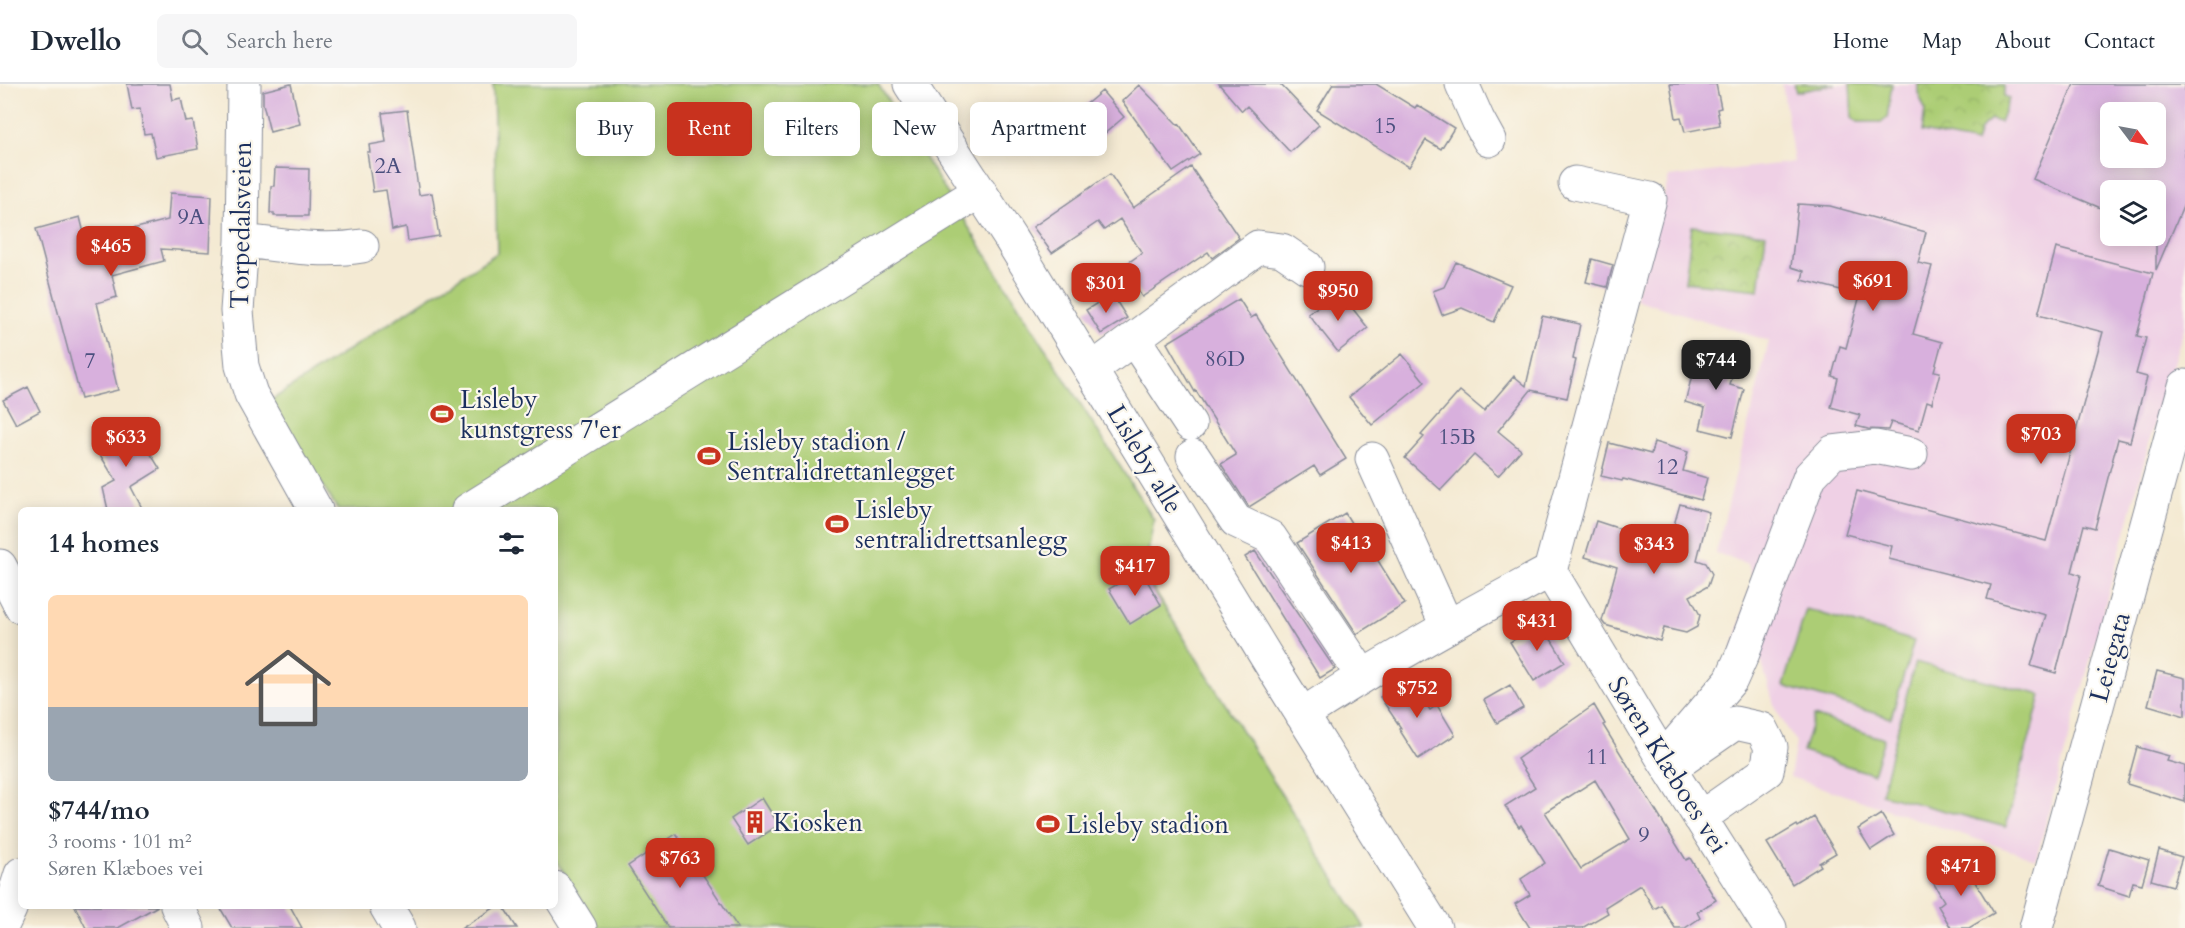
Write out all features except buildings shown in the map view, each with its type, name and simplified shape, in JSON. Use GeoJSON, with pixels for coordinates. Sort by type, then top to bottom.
{"type":"FeatureCollection","features":[{"type":"Feature","properties":{"kind":"street","name":"Torpedalsveien"},"geometry":{"type":"LineString","coordinates":[[244,84],[242,241],[237,311],[242,366],[251,394],[314,507]]}},
{"type":"Feature","properties":{"kind":"street","name":"Lisleby alle"},"geometry":{"type":"LineString","coordinates":[[910,84],[980,191],[1435,928]]}},
{"type":"Feature","properties":{"kind":"street"},"geometry":{"type":"LineString","coordinates":[[1462,84],[1489,140]]}},
{"type":"Feature","properties":{"kind":"street"},"geometry":{"type":"LineString","coordinates":[[1302,715],[1362,675],[1550,571],[1650,200],[1575,183]]}},
{"type":"Feature","properties":{"kind":"street"},"geometry":{"type":"LineString","coordinates":[[473,507],[980,191]]}},
{"type":"Feature","properties":{"kind":"street"},"geometry":{"type":"LineString","coordinates":[[242,241],[325,250],[362,246]]}},
{"type":"Feature","properties":{"kind":"street"},"geometry":{"type":"LineString","coordinates":[[1091,370],[1258,247],[1282,250],[1307,267]]}},
{"type":"Feature","properties":{"kind":"street"},"geometry":{"type":"LineString","coordinates":[[1134,339],[1190,424]]}},
{"type":"Feature","properties":{"kind":"street","name":"Leiegata"},"geometry":{"type":"LineString","coordinates":[[2036,928],[2185,386]]}},
{"type":"Feature","properties":{"kind":"street"},"geometry":{"type":"LineString","coordinates":[[1666,764],[1731,680],[1810,476],[1833,452],[1875,447],[1911,454]]}},
{"type":"Feature","properties":{"kind":"street"},"geometry":{"type":"LineString","coordinates":[[1193,456],[1236,522],[1270,537],[1362,675]]}},
{"type":"Feature","properties":{"kind":"street"},"geometry":{"type":"LineString","coordinates":[[1372,459],[1447,626]]}},
{"type":"Feature","properties":{"kind":"street"},"geometry":{"type":"LineString","coordinates":[[0,566],[18,601]]}},
{"type":"Feature","properties":{"kind":"street","name":"Søren Klæboes vei"},"geometry":{"type":"LineString","coordinates":[[1550,571],[1666,764],[1770,928]]}},
{"type":"Feature","properties":{"kind":"street"},"geometry":{"type":"LineString","coordinates":[[1666,764],[1735,723],[1762,729],[1771,747],[1767,771],[1701,818]]}},
{"type":"Feature","properties":{"kind":"street"},"geometry":{"type":"LineString","coordinates":[[1,928],[18,884]]}},
{"type":"Feature","properties":{"kind":"street"},"geometry":{"type":"LineString","coordinates":[[558,893],[580,928]]}},
{"type":"Feature","properties":{"kind":"street"},"geometry":{"type":"LineString","coordinates":[[179,909],[189,928]]}},
{"type":"Feature","properties":{"kind":"street"},"geometry":{"type":"LineString","coordinates":[[388,909],[399,928]]}},
{"type":"Feature","properties":{"kind":"shaded area"},"geometry":{"type":"Polygon","coordinates":[[[1782,84],[2185,84],[2185,325],[2156,418],[2036,859],[1790,777],[1796,743],[1775,708],[1761,660],[1729,660],[1753,580],[1748,564],[1716,553],[1769,341],[1635,299],[1669,177],[1794,162],[1782,84]]]}},
{"type":"Feature","properties":{"kind":"green space","name":"Lisleby stadion / Sentralidrettanlegget"},"geometry":{"type":"Polygon","coordinates":[[[493,84],[878,84],[889,102],[872,102],[872,156],[924,156],[1154,520],[1144,574],[1365,928],[599,928],[558,863],[558,507],[336,507],[270,401],[497,253],[493,84]]]}},
{"type":"Feature","properties":{"kind":"green space"},"geometry":{"type":"Polygon","coordinates":[[[1794,84],[1836,84],[1796,92],[1794,84]]]}},
{"type":"Feature","properties":{"kind":"green space"},"geometry":{"type":"Polygon","coordinates":[[[1850,84],[1892,84],[1887,118],[1882,122],[1858,122],[1852,117],[1850,84]]]}},
{"type":"Feature","properties":{"kind":"green space"},"geometry":{"type":"Polygon","coordinates":[[[1918,84],[2004,85],[2004,97],[2009,99],[2000,122],[1991,120],[1980,129],[1976,143],[1922,132],[1925,109],[1918,93],[1918,84]]]}},
{"type":"Feature","properties":{"kind":"green space"},"geometry":{"type":"Polygon","coordinates":[[[1692,226],[1766,234],[1759,290],[1685,282],[1692,226]]]}},
{"type":"Feature","properties":{"kind":"green space"},"geometry":{"type":"Polygon","coordinates":[[[1806,609],[1914,641],[1891,718],[1783,686],[1806,609]]]}},
{"type":"Feature","properties":{"kind":"green space"},"geometry":{"type":"Polygon","coordinates":[[[1915,662],[2041,695],[2006,827],[1881,794],[1915,662]]]}},
{"type":"Feature","properties":{"kind":"green space"},"geometry":{"type":"Polygon","coordinates":[[[1814,716],[1884,739],[1873,774],[1803,752],[1814,716]]]}},
{"type":"Feature","properties":{"kind":"place","name":"Lisleby kunstgress 7'er"},"geometry":{"type":"Point","coordinates":[442,414]}},
{"type":"Feature","properties":{"kind":"place","name":"Lisleby stadion / Sentralidrettanlegget"},"geometry":{"type":"Point","coordinates":[709,456]}},
{"type":"Feature","properties":{"kind":"place","name":"Lisleby sentralidrettsanlegg"},"geometry":{"type":"Point","coordinates":[837,524]}},
{"type":"Feature","properties":{"kind":"place","name":"Kiosken"},"geometry":{"type":"Point","coordinates":[755,822]}},
{"type":"Feature","properties":{"kind":"place","name":"Lisleby stadion"},"geometry":{"type":"Point","coordinates":[1048,824]}}]}
